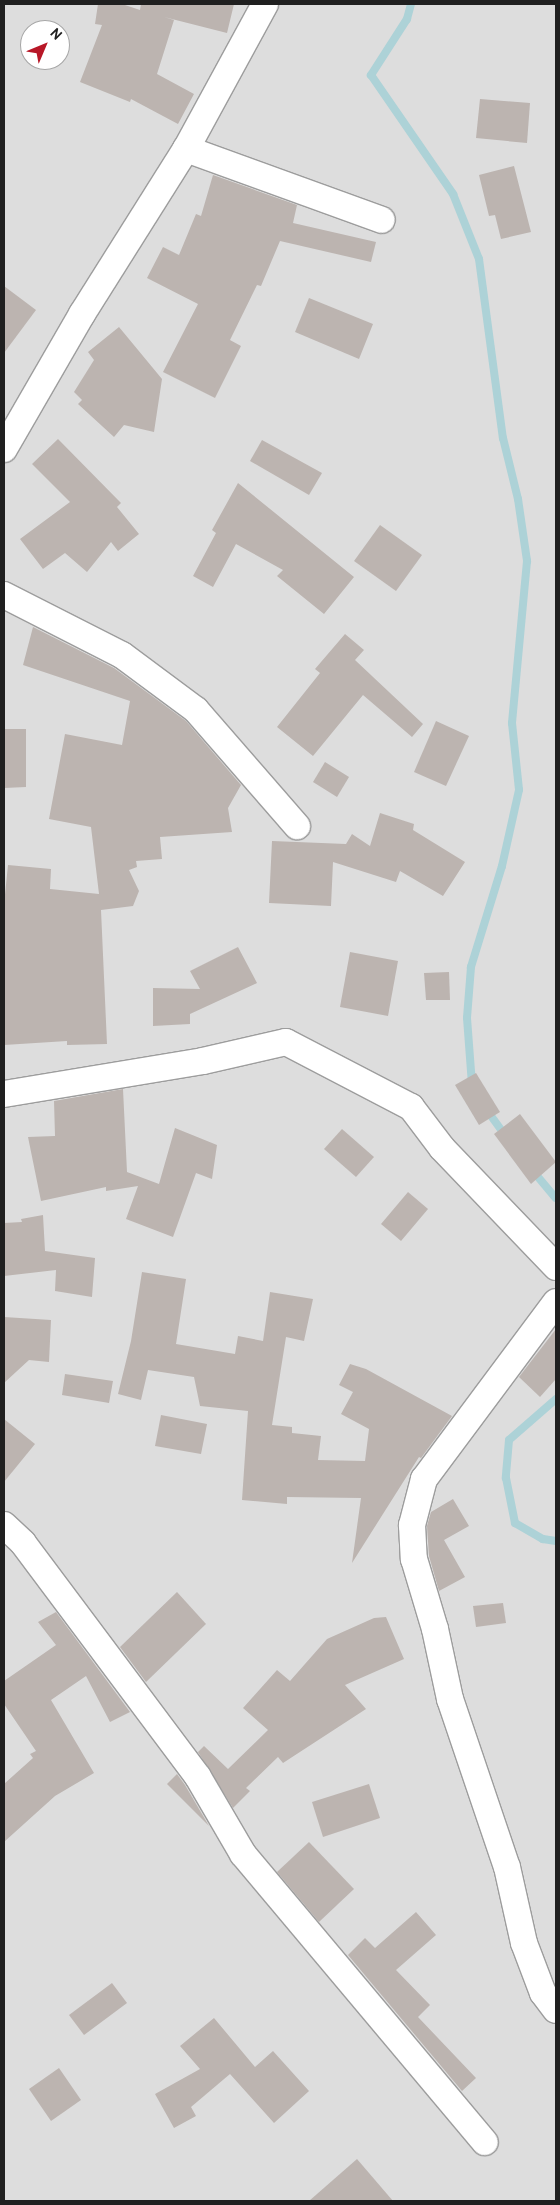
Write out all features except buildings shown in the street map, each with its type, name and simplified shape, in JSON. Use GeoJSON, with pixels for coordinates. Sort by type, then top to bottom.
{"type":"FeatureCollection","features":[{"type":"Feature","properties":{"kind":"street"},"geometry":{"type":"LineString","coordinates":[[4,449],[82,314],[186,149],[265,4]]}},
{"type":"Feature","properties":{"kind":"street"},"geometry":{"type":"LineString","coordinates":[[186,149],[382,220]]}},
{"type":"Feature","properties":{"kind":"street"},"geometry":{"type":"LineString","coordinates":[[4,595],[122,655],[196,710],[297,826]]}},
{"type":"Feature","properties":{"kind":"street"},"geometry":{"type":"LineString","coordinates":[[4,1094],[203,1061],[286,1042],[411,1107],[442,1148],[556,1267]]}},
{"type":"Feature","properties":{"kind":"street"},"geometry":{"type":"LineString","coordinates":[[556,1302],[424,1479],[412,1525],[414,1559],[435,1629],[450,1699],[507,1867],[524,1943],[543,1993],[556,2010]]}},
{"type":"Feature","properties":{"kind":"street"},"geometry":{"type":"LineString","coordinates":[[4,1525],[23,1543],[198,1777],[243,1854],[485,2142]]}},
{"type":"Feature","properties":{"kind":"shaded area"},"geometry":{"type":"Polygon","coordinates":[[[4,4],[556,4],[556,2201],[4,2201],[4,4]]]}},
{"type":"Feature","properties":{"kind":"waterway"},"geometry":{"type":"LineString","coordinates":[[411,4],[407,19],[371,75],[453,194],[479,259],[503,438],[518,499],[527,561],[512,723],[519,790],[502,866],[471,967],[467,1018],[472,1085]]}},
{"type":"Feature","properties":{"kind":"waterway"},"geometry":{"type":"LineString","coordinates":[[486,1109],[506,1137]]}},
{"type":"Feature","properties":{"kind":"waterway"},"geometry":{"type":"LineString","coordinates":[[533,1171],[556,1198]]}},
{"type":"Feature","properties":{"kind":"waterway"},"geometry":{"type":"LineString","coordinates":[[556,1399],[509,1440],[506,1478],[515,1523],[543,1539],[556,1541]]}}]}
